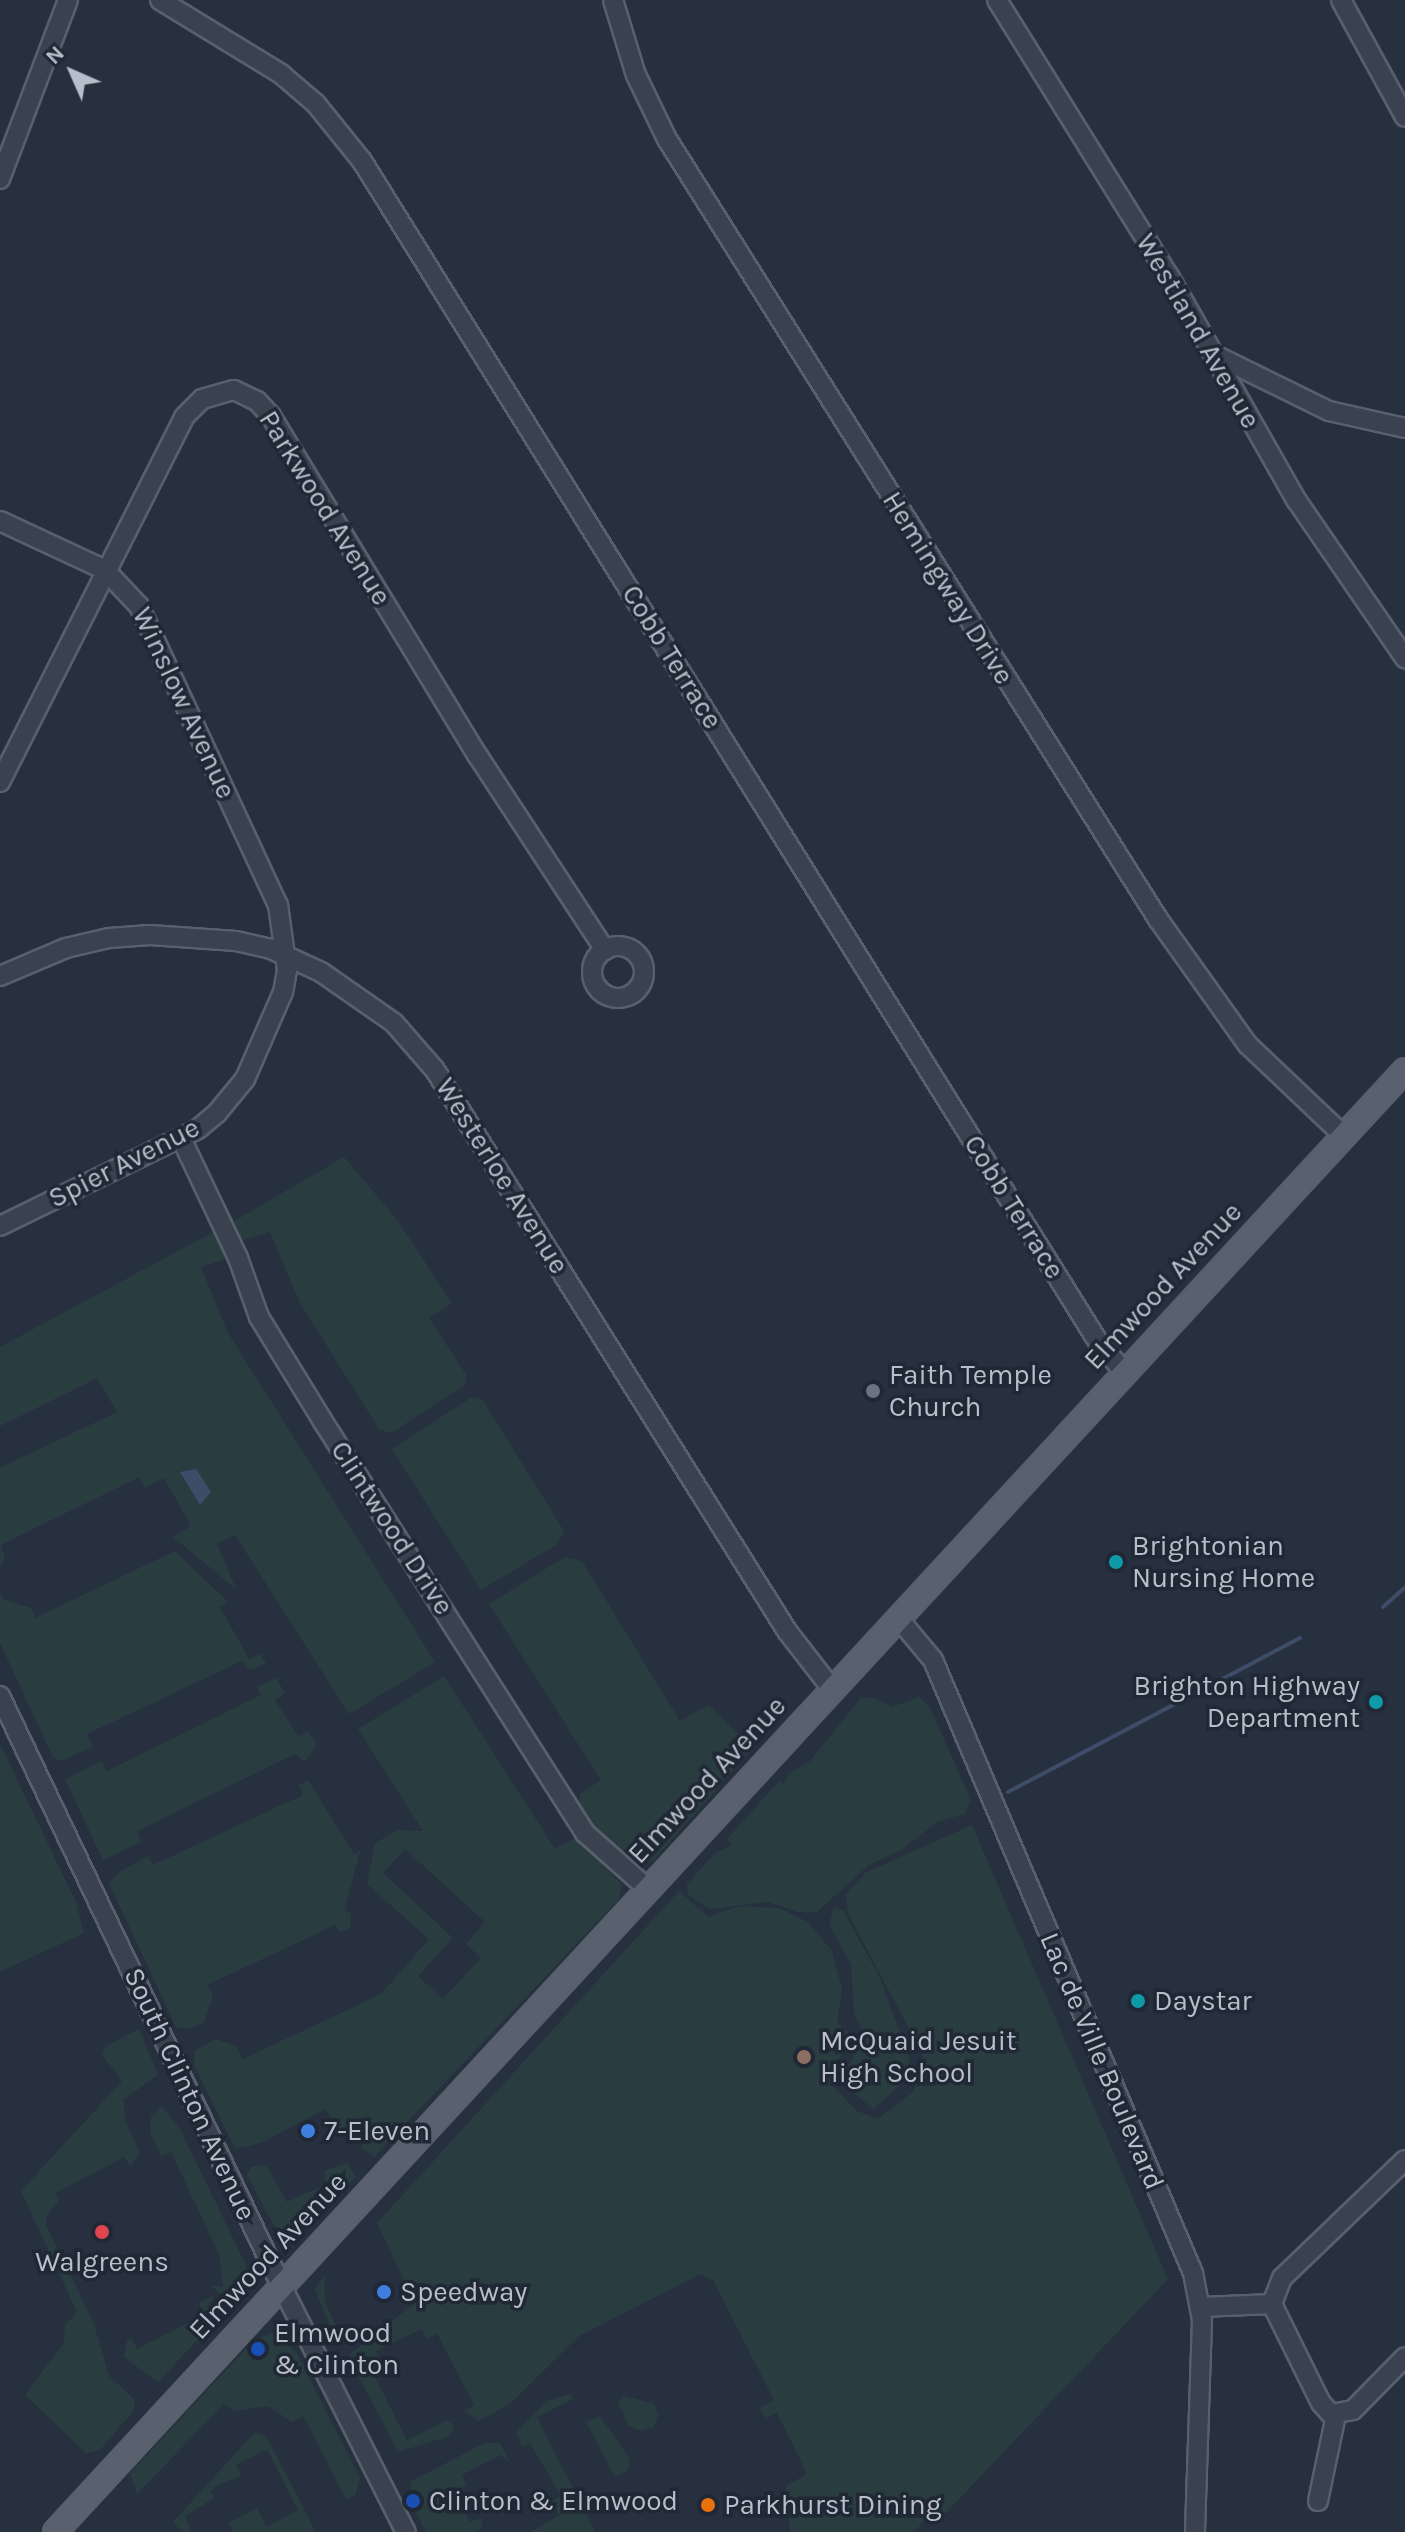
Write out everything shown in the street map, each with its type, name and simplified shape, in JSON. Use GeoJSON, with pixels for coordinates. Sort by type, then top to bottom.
{"type":"FeatureCollection","features":[{"type":"Feature","properties":{"kind":"main road","name":"Elmwood Avenue"},"geometry":{"type":"LineString","coordinates":[[55,2532],[1405,1070]]}},
{"type":"Feature","properties":{"kind":"street"},"geometry":{"type":"LineString","coordinates":[[0,179],[68,0]]}},
{"type":"Feature","properties":{"kind":"street","name":"Cobb Terrace"},"geometry":{"type":"LineString","coordinates":[[160,0],[281,74],[316,104],[362,161],[1099,1343],[1124,1372]]}},
{"type":"Feature","properties":{"kind":"street","name":"Hemingway Drive"},"geometry":{"type":"LineString","coordinates":[[613,0],[636,75],[667,139],[1158,919],[1248,1045],[1344,1136]]}},
{"type":"Feature","properties":{"kind":"street","name":"Westland Avenue"},"geometry":{"type":"LineString","coordinates":[[997,0],[1213,354],[1297,501],[1405,658]]}},
{"type":"Feature","properties":{"kind":"street"},"geometry":{"type":"LineString","coordinates":[[1341,0],[1405,117]]}},
{"type":"Feature","properties":{"kind":"street"},"geometry":{"type":"LineString","coordinates":[[1213,354],[1329,411],[1405,428]]}},
{"type":"Feature","properties":{"kind":"street","name":"Parkwood Avenue"},"geometry":{"type":"LineString","coordinates":[[0,782],[105,570],[189,410],[229,390],[257,401],[271,416],[478,756],[605,950]]}},
{"type":"Feature","properties":{"kind":"street","name":"Winslow Avenue"},"geometry":{"type":"LineString","coordinates":[[0,521],[105,570],[139,606],[278,905],[286,955]]}},
{"type":"Feature","properties":{"kind":"street","name":"Westerloe Avenue"},"geometry":{"type":"LineString","coordinates":[[0,976],[66,948],[137,936],[236,941],[286,955],[374,1006],[435,1070],[787,1631],[832,1689]]}},
{"type":"Feature","properties":{"kind":"street","name":"Spier Avenue"},"geometry":{"type":"LineString","coordinates":[[0,1226],[181,1138],[217,1113],[245,1079],[283,992],[286,955]]}},
{"type":"Feature","properties":{"kind":"street","name":"Clintwood Drive"},"geometry":{"type":"LineString","coordinates":[[181,1138],[238,1258],[259,1317],[322,1420],[585,1833],[648,1889]]}},
{"type":"Feature","properties":{"kind":"street","name":"Lac de Ville Boulevard"},"geometry":{"type":"LineString","coordinates":[[898,1618],[933,1660],[1187,2256],[1201,2307],[1195,2532]]}},
{"type":"Feature","properties":{"kind":"street","name":"South Clinton Avenue"},"geometry":{"type":"LineString","coordinates":[[0,1696],[281,2285],[406,2532]]}},
{"type":"Feature","properties":{"kind":"street"},"geometry":{"type":"LineString","coordinates":[[1336,2415],[1321,2403],[1272,2304],[1282,2278],[1405,2160]]}},
{"type":"Feature","properties":{"kind":"street"},"geometry":{"type":"LineString","coordinates":[[1201,2307],[1272,2304]]}},
{"type":"Feature","properties":{"kind":"street"},"geometry":{"type":"LineString","coordinates":[[1336,2415],[1357,2407],[1405,2357]]}},
{"type":"Feature","properties":{"kind":"street"},"geometry":{"type":"LineString","coordinates":[[1318,2501],[1336,2415]]}},
{"type":"Feature","properties":{"kind":"green space"},"geometry":{"type":"Polygon","coordinates":[[[344,1157],[398,1221],[452,1303],[429,1318],[467,1376],[465,1385],[391,1433],[379,1429],[300,1303],[270,1232],[240,1241],[231,1223],[344,1157]]]}},
{"type":"Feature","properties":{"kind":"green space"},"geometry":{"type":"Polygon","coordinates":[[[217,1230],[227,1253],[223,1260],[201,1267],[228,1333],[435,1662],[349,1714],[235,1535],[217,1544],[236,1589],[173,1537],[191,1526],[164,1478],[145,1488],[139,1477],[1,1545],[5,1557],[0,1569],[0,1468],[117,1412],[97,1378],[0,1426],[0,1347],[217,1230]]]}},
{"type":"Feature","properties":{"kind":"green space"},"geometry":{"type":"Polygon","coordinates":[[[472,1397],[482,1399],[564,1531],[556,1545],[481,1590],[392,1449],[472,1397]]]}},
{"type":"Feature","properties":{"kind":"green space"},"geometry":{"type":"Polygon","coordinates":[[[175,1551],[228,1602],[220,1607],[249,1659],[260,1654],[266,1663],[250,1670],[242,1661],[87,1734],[93,1747],[60,1761],[53,1757],[0,1643],[0,1593],[4,1600],[31,1608],[35,1618],[175,1551]]]}},
{"type":"Feature","properties":{"kind":"green space"},"geometry":{"type":"Polygon","coordinates":[[[565,1557],[582,1561],[680,1721],[708,1705],[753,1748],[653,1861],[629,1858],[577,1812],[580,1794],[601,1780],[489,1604],[565,1557]]]}},
{"type":"Feature","properties":{"kind":"green space"},"geometry":{"type":"Polygon","coordinates":[[[444,1676],[555,1849],[577,1837],[622,1885],[619,1899],[374,2157],[362,2148],[362,2137],[338,2130],[326,2109],[261,2143],[235,2149],[194,2065],[195,2051],[215,2039],[236,2046],[243,2059],[381,1994],[429,1939],[367,1884],[375,1843],[398,1830],[423,1831],[358,1729],[444,1676]],[[405,1849],[383,1873],[453,1938],[418,1976],[443,1999],[481,1958],[466,1944],[485,1922],[405,1849]]]}},
{"type":"Feature","properties":{"kind":"green space"},"geometry":{"type":"Polygon","coordinates":[[[276,1678],[285,1693],[275,1700],[298,1736],[308,1731],[317,1744],[305,1762],[295,1754],[137,1831],[141,1842],[103,1860],[65,1779],[101,1761],[107,1771],[261,1695],[257,1687],[276,1678]]]}},
{"type":"Feature","properties":{"kind":"green space"},"geometry":{"type":"Polygon","coordinates":[[[919,1697],[929,1706],[964,1784],[970,1800],[965,1814],[937,1822],[900,1851],[870,1864],[817,1912],[797,1912],[768,1902],[710,1909],[688,1895],[687,1884],[715,1853],[732,1845],[727,1839],[779,1781],[784,1785],[788,1774],[809,1762],[861,1698],[875,1698],[892,1707],[919,1697]]]}},
{"type":"Feature","properties":{"kind":"green space"},"geometry":{"type":"Polygon","coordinates":[[[0,1744],[76,1902],[84,1933],[0,1972],[0,1744]]]}},
{"type":"Feature","properties":{"kind":"green space"},"geometry":{"type":"Polygon","coordinates":[[[308,1780],[354,1854],[360,1851],[345,1909],[351,1914],[350,1928],[340,1932],[335,1925],[207,1985],[213,1997],[204,2022],[189,2029],[176,2027],[109,1883],[119,1872],[148,1856],[153,1865],[303,1795],[299,1785],[308,1780]]]}},
{"type":"Feature","properties":{"kind":"green space","name":"McQuaid Jesuit High School"},"geometry":{"type":"Polygon","coordinates":[[[972,1825],[1168,2279],[942,2517],[934,2510],[914,2532],[790,2532],[786,2486],[807,2474],[777,2413],[766,2418],[760,2408],[774,2400],[713,2280],[701,2274],[579,2336],[511,2403],[479,2421],[464,2411],[474,2405],[437,2334],[427,2339],[421,2329],[376,2351],[381,2363],[371,2370],[407,2440],[447,2420],[454,2426],[450,2436],[398,2452],[348,2356],[415,2303],[377,2223],[679,1891],[708,1917],[740,1906],[779,1908],[808,1922],[832,1951],[842,1989],[837,2023],[856,2039],[832,2066],[832,2085],[857,2111],[878,2119],[912,2093],[924,2071],[923,2055],[848,1913],[846,1894],[865,1873],[972,1825]]]}},
{"type":"Feature","properties":{"kind":"green space"},"geometry":{"type":"Polygon","coordinates":[[[834,1907],[843,1910],[880,1978],[910,2060],[904,2082],[873,2109],[839,2080],[866,2036],[854,2015],[851,1964],[829,1925],[834,1907]]]}},
{"type":"Feature","properties":{"kind":"green space"},"geometry":{"type":"Polygon","coordinates":[[[139,2029],[158,2075],[124,2099],[125,2120],[140,2153],[130,2166],[124,2157],[56,2193],[59,2201],[46,2216],[46,2225],[93,2321],[109,2376],[135,2400],[134,2410],[100,2450],[86,2453],[25,2395],[64,2343],[65,2325],[77,2312],[21,2191],[122,2081],[102,2054],[106,2046],[139,2029]]]}},
{"type":"Feature","properties":{"kind":"green space"},"geometry":{"type":"Polygon","coordinates":[[[162,2107],[180,2129],[246,2265],[246,2283],[236,2297],[229,2291],[223,2296],[211,2286],[223,2287],[219,2254],[171,2152],[161,2156],[150,2132],[151,2117],[162,2107]]]}},
{"type":"Feature","properties":{"kind":"green space"},"geometry":{"type":"Polygon","coordinates":[[[347,2163],[356,2177],[297,2234],[274,2226],[247,2175],[251,2167],[266,2165],[287,2202],[326,2184],[324,2171],[347,2163]]]}},
{"type":"Feature","properties":{"kind":"green space"},"geometry":{"type":"Polygon","coordinates":[[[324,2276],[325,2302],[336,2326],[331,2329],[315,2289],[324,2276]]]}},
{"type":"Feature","properties":{"kind":"green space"},"geometry":{"type":"Polygon","coordinates":[[[215,2295],[207,2307],[211,2311],[227,2296],[233,2302],[158,2382],[124,2357],[127,2341],[131,2338],[137,2349],[204,2315],[199,2303],[215,2295]]]}},
{"type":"Feature","properties":{"kind":"green space"},"geometry":{"type":"Polygon","coordinates":[[[272,2333],[296,2352],[340,2438],[360,2478],[355,2496],[346,2499],[303,2416],[292,2422],[268,2406],[234,2411],[224,2404],[137,2494],[130,2473],[254,2340],[272,2333]]]}},
{"type":"Feature","properties":{"kind":"green space"},"geometry":{"type":"Polygon","coordinates":[[[570,2394],[573,2399],[537,2417],[595,2532],[531,2532],[559,2515],[553,2501],[561,2496],[530,2443],[522,2447],[516,2432],[549,2400],[570,2394]]]}},
{"type":"Feature","properties":{"kind":"green space"},"geometry":{"type":"Polygon","coordinates":[[[624,2396],[654,2404],[658,2415],[654,2427],[641,2431],[629,2426],[618,2402],[624,2396]]]}},
{"type":"Feature","properties":{"kind":"green space"},"geometry":{"type":"Polygon","coordinates":[[[600,2416],[630,2459],[628,2470],[615,2477],[586,2422],[600,2416]]]}},
{"type":"Feature","properties":{"kind":"green space"},"geometry":{"type":"Polygon","coordinates":[[[254,2433],[266,2436],[316,2532],[233,2532],[229,2523],[257,2508],[267,2527],[298,2510],[267,2449],[236,2465],[241,2476],[216,2486],[211,2491],[214,2498],[185,2516],[192,2532],[182,2532],[173,2522],[254,2433]]]}},
{"type":"Feature","properties":{"kind":"green space"},"geometry":{"type":"Polygon","coordinates":[[[485,2443],[500,2443],[510,2463],[501,2455],[462,2475],[466,2486],[455,2492],[470,2522],[481,2518],[483,2527],[476,2532],[426,2532],[409,2499],[411,2481],[485,2443]]]}},
{"type":"Feature","properties":{"kind":"water"},"geometry":{"type":"Polygon","coordinates":[[[196,1469],[211,1492],[200,1505],[180,1472],[196,1469]]]}},
{"type":"Feature","properties":{"kind":"waterway"},"geometry":{"type":"LineString","coordinates":[[1383,1607],[1405,1587]]}},
{"type":"Feature","properties":{"kind":"waterway"},"geometry":{"type":"LineString","coordinates":[[1008,1792],[1300,1638]]}},
{"type":"Feature","properties":{"kind":"place","name":"Faith Temple Church"},"geometry":{"type":"Point","coordinates":[873,1391]}},
{"type":"Feature","properties":{"kind":"place","name":"Brightonian Nursing Home"},"geometry":{"type":"Point","coordinates":[1116,1562]}},
{"type":"Feature","properties":{"kind":"place","name":"Brighton Highway Department"},"geometry":{"type":"Point","coordinates":[1376,1702]}},
{"type":"Feature","properties":{"kind":"place","name":"Daystar"},"geometry":{"type":"Point","coordinates":[1138,2001]}},
{"type":"Feature","properties":{"kind":"place","name":"McQuaid Jesuit High School"},"geometry":{"type":"Point","coordinates":[804,2057]}},
{"type":"Feature","properties":{"kind":"place","name":"7-Eleven"},"geometry":{"type":"Point","coordinates":[308,2131]}},
{"type":"Feature","properties":{"kind":"place","name":"Walgreens"},"geometry":{"type":"Point","coordinates":[102,2232]}},
{"type":"Feature","properties":{"kind":"place","name":"Speedway"},"geometry":{"type":"Point","coordinates":[384,2292]}},
{"type":"Feature","properties":{"kind":"place","name":"Elmwood & Clinton"},"geometry":{"type":"Point","coordinates":[258,2349]}},
{"type":"Feature","properties":{"kind":"place","name":"Clinton & Elmwood"},"geometry":{"type":"Point","coordinates":[413,2501]}},
{"type":"Feature","properties":{"kind":"place","name":"Parkhurst Dining"},"geometry":{"type":"Point","coordinates":[708,2505]}}]}
